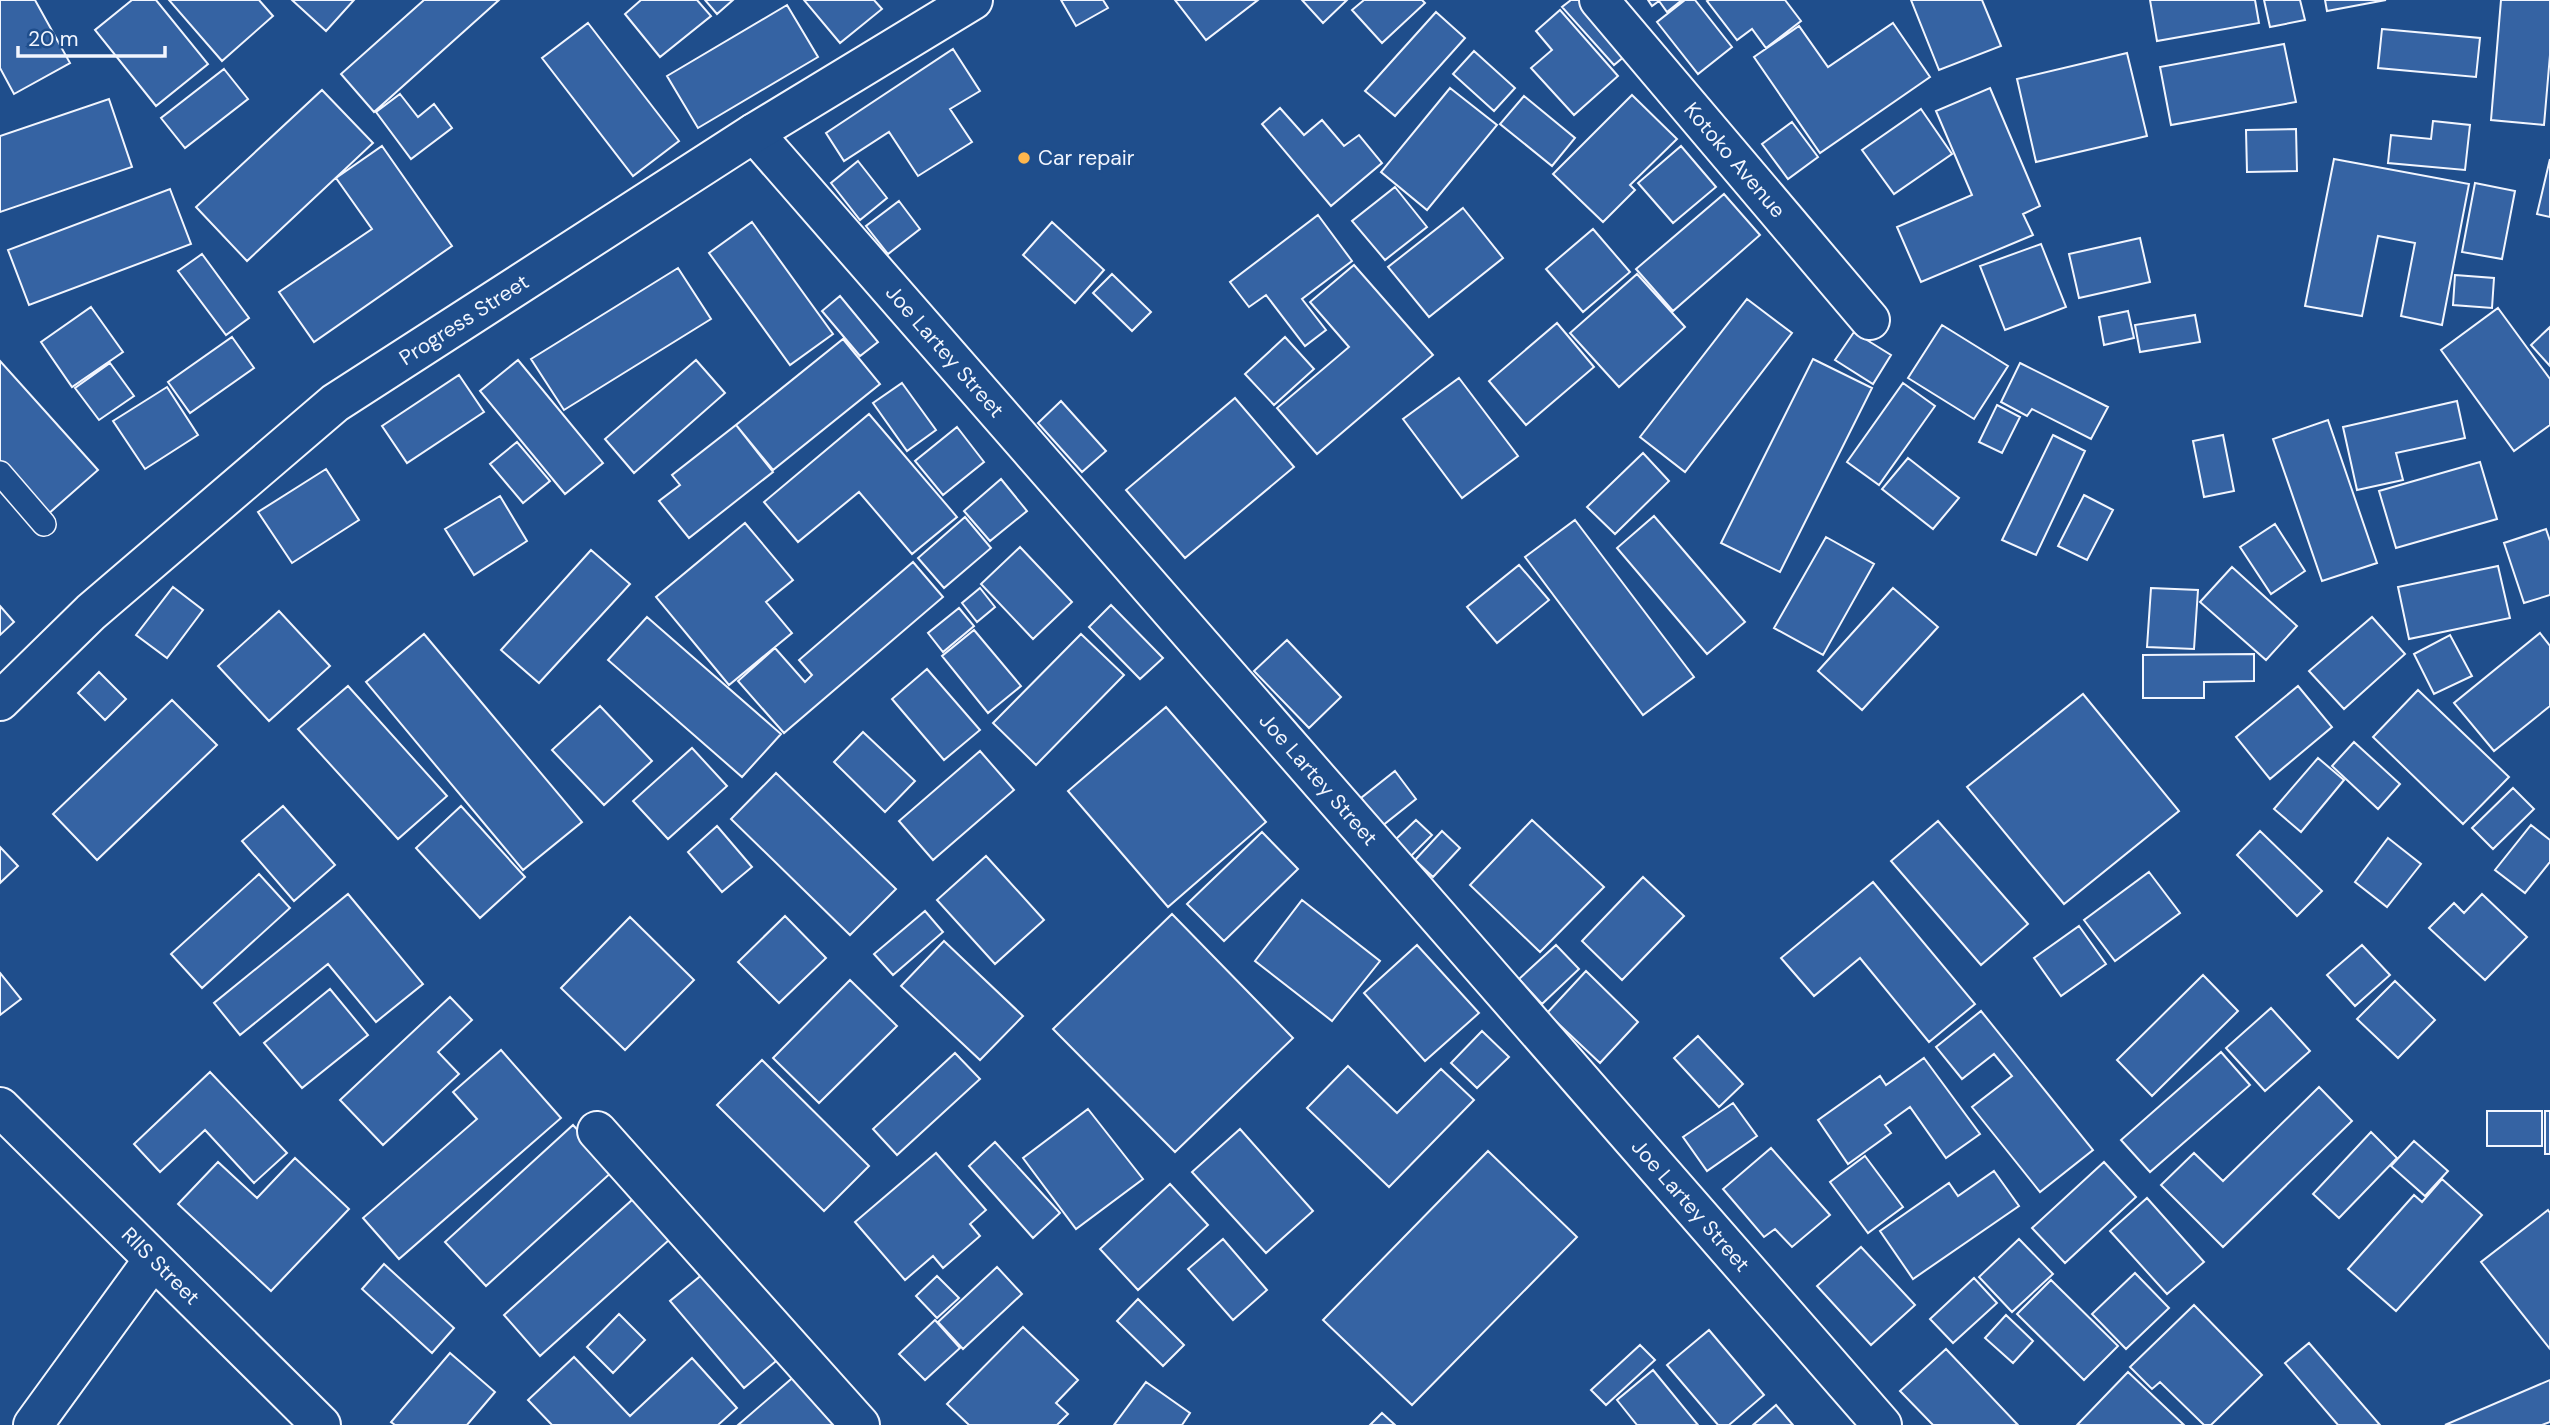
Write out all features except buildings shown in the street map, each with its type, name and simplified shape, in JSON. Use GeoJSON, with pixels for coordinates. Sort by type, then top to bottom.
{"type":"FeatureCollection","features":[{"type":"Feature","properties":{"kind":"street","name":"Progress Street"},"geometry":{"type":"LineString","coordinates":[[0,701],[91,612],[335,403],[754,133],[973,0]]}},
{"type":"Feature","properties":{"kind":"street","name":"Kotoko Avenue"},"geometry":{"type":"LineString","coordinates":[[1599,0],[1870,320]]}},
{"type":"Feature","properties":{"kind":"street","name":"Joe Lartey Street"},"geometry":{"type":"LineString","coordinates":[[754,133],[1882,1425]]}},
{"type":"Feature","properties":{"kind":"street","name":"RIIS Street"},"geometry":{"type":"LineString","coordinates":[[0,1107],[321,1425]]}},
{"type":"Feature","properties":{"kind":"street"},"geometry":{"type":"LineString","coordinates":[[597,1131],[860,1425]]}},
{"type":"Feature","properties":{"kind":"street"},"geometry":{"type":"LineString","coordinates":[[33,1425],[153,1260]]}},
{"type":"Feature","properties":{"kind":"lane"},"geometry":{"type":"LineString","coordinates":[[0,473],[44,524]]}},
{"type":"Feature","properties":{"kind":"place","name":"Car repair"},"geometry":{"type":"Point","coordinates":[1024,158]}}]}
